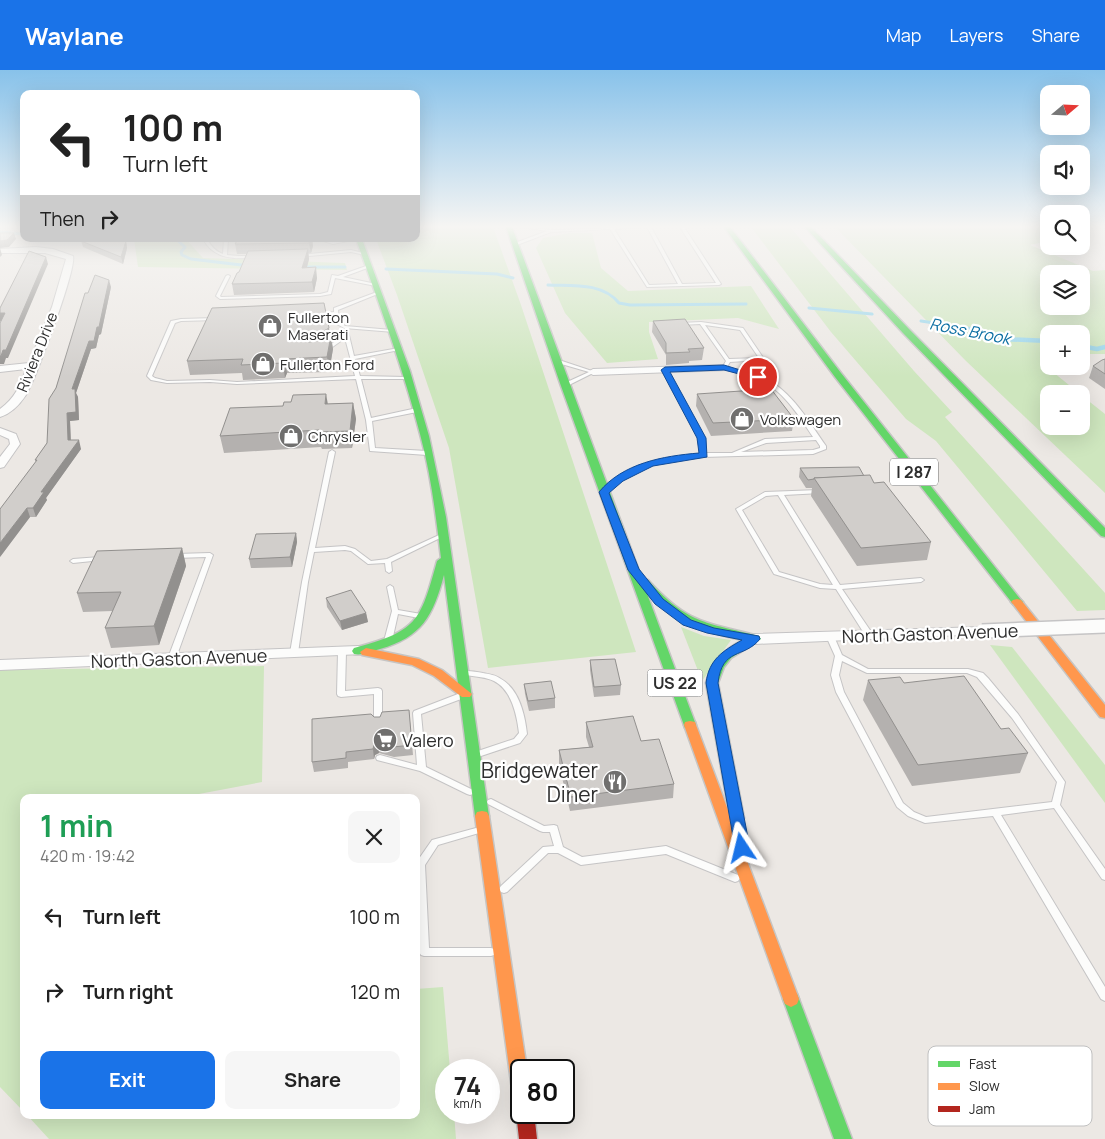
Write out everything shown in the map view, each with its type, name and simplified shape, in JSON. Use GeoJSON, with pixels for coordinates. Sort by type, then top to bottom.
{"type":"FeatureCollection","features":[{"type":"Feature","properties":{"kind":"highway"},"geometry":{"type":"LineString","coordinates":[[372,277],[393,331],[417,410],[428,453],[444,536],[478,796],[517,1059]]}},
{"type":"Feature","properties":{"kind":"highway","name":"US 22"},"geometry":{"type":"LineString","coordinates":[[527,277],[565,386],[843,1139]]}},
{"type":"Feature","properties":{"kind":"highway","name":"I 287"},"geometry":{"type":"LineString","coordinates":[[764,277],[843,382],[1105,714]]}},
{"type":"Feature","properties":{"kind":"highway"},"geometry":{"type":"LineString","coordinates":[[855,277],[1105,534]]}},
{"type":"Feature","properties":{"kind":"highway"},"geometry":{"type":"LineString","coordinates":[[358,651],[388,644],[415,630],[426,617],[446,550]]}},
{"type":"Feature","properties":{"kind":"highway"},"geometry":{"type":"LineString","coordinates":[[634,570],[659,602],[678,618],[711,631],[754,639]]}},
{"type":"Feature","properties":{"kind":"highway"},"geometry":{"type":"LineString","coordinates":[[748,883],[712,683],[714,671],[719,660],[754,639]]}},
{"type":"Feature","properties":{"kind":"highway"},"geometry":{"type":"LineString","coordinates":[[358,651],[415,662],[438,673],[466,694]]}},
{"type":"Feature","properties":{"kind":"highway"},"geometry":{"type":"LineString","coordinates":[[526,1124],[528,1139]]}},
{"type":"Feature","properties":{"kind":"street","name":"Riviera Drive"},"geometry":{"type":"LineString","coordinates":[[0,414],[14,404],[22,393],[65,277]]}},
{"type":"Feature","properties":{"kind":"street"},"geometry":{"type":"LineString","coordinates":[[594,372],[665,370],[726,364]]}},
{"type":"Feature","properties":{"kind":"street"},"geometry":{"type":"LineString","coordinates":[[0,369],[33,366]]}},
{"type":"Feature","properties":{"kind":"street"},"geometry":{"type":"LineString","coordinates":[[0,431],[13,437],[15,444],[0,464]]}},
{"type":"Feature","properties":{"kind":"street","name":"North Gaston Avenue"},"geometry":{"type":"LineString","coordinates":[[754,639],[1105,626]]}},
{"type":"Feature","properties":{"kind":"street","name":"North Gaston Avenue"},"geometry":{"type":"LineString","coordinates":[[0,665],[358,651]]}},
{"type":"Feature","properties":{"kind":"lane"},"geometry":{"type":"LineString","coordinates":[[228,277],[218,296],[220,298],[325,294],[330,293],[333,277]]}},
{"type":"Feature","properties":{"kind":"lane"},"geometry":{"type":"LineString","coordinates":[[338,277],[376,289]]}},
{"type":"Feature","properties":{"kind":"lane"},"geometry":{"type":"LineString","coordinates":[[642,277],[648,286],[718,284],[714,277]]}},
{"type":"Feature","properties":{"kind":"lane"},"geometry":{"type":"LineString","coordinates":[[677,277],[681,285]]}},
{"type":"Feature","properties":{"kind":"lane"},"geometry":{"type":"LineString","coordinates":[[376,289],[339,307],[335,313],[337,322],[344,327],[393,331]]}},
{"type":"Feature","properties":{"kind":"lane"},"geometry":{"type":"LineString","coordinates":[[309,315],[335,313]]}},
{"type":"Feature","properties":{"kind":"lane"},"geometry":{"type":"LineString","coordinates":[[221,318],[173,322],[149,376],[153,379],[167,382],[210,381],[237,383],[358,377],[408,378]]}},
{"type":"Feature","properties":{"kind":"lane"},"geometry":{"type":"LineString","coordinates":[[604,492],[620,479],[650,463],[703,455],[819,451],[823,448],[791,403],[772,384],[726,364],[701,323]]}},
{"type":"Feature","properties":{"kind":"lane"},"geometry":{"type":"LineString","coordinates":[[675,324],[701,323],[741,329],[762,359],[726,364]]}},
{"type":"Feature","properties":{"kind":"lane"},"geometry":{"type":"LineString","coordinates":[[344,327],[369,420],[372,450],[428,453]]}},
{"type":"Feature","properties":{"kind":"lane"},"geometry":{"type":"LineString","coordinates":[[317,352],[323,351],[347,335]]}},
{"type":"Feature","properties":{"kind":"lane"},"geometry":{"type":"LineString","coordinates":[[352,358],[399,349]]}},
{"type":"Feature","properties":{"kind":"lane"},"geometry":{"type":"LineString","coordinates":[[556,361],[594,372]]}},
{"type":"Feature","properties":{"kind":"lane"},"geometry":{"type":"LineString","coordinates":[[665,370],[701,438],[703,455]]}},
{"type":"Feature","properties":{"kind":"lane"},"geometry":{"type":"LineString","coordinates":[[565,386],[594,372]]}},
{"type":"Feature","properties":{"kind":"lane"},"geometry":{"type":"LineString","coordinates":[[369,420],[417,410]]}},
{"type":"Feature","properties":{"kind":"lane"},"geometry":{"type":"LineString","coordinates":[[731,454],[760,442],[817,438]]}},
{"type":"Feature","properties":{"kind":"lane"},"geometry":{"type":"LineString","coordinates":[[294,654],[312,550],[332,452]]}},
{"type":"Feature","properties":{"kind":"lane"},"geometry":{"type":"LineString","coordinates":[[828,491],[765,494],[739,509],[773,569],[781,576],[820,586],[838,588],[921,580]]}},
{"type":"Feature","properties":{"kind":"lane"},"geometry":{"type":"LineString","coordinates":[[780,493],[838,588],[870,636]]}},
{"type":"Feature","properties":{"kind":"lane"},"geometry":{"type":"LineString","coordinates":[[312,550],[345,548],[353,550],[370,563],[388,561],[444,536]]}},
{"type":"Feature","properties":{"kind":"lane"},"geometry":{"type":"LineString","coordinates":[[164,556],[210,555],[172,658]]}},
{"type":"Feature","properties":{"kind":"lane"},"geometry":{"type":"LineString","coordinates":[[73,561],[108,559]]}},
{"type":"Feature","properties":{"kind":"lane"},"geometry":{"type":"LineString","coordinates":[[388,561],[389,571]]}},
{"type":"Feature","properties":{"kind":"lane"},"geometry":{"type":"LineString","coordinates":[[388,644],[395,611],[390,587]]}},
{"type":"Feature","properties":{"kind":"lane"},"geometry":{"type":"LineString","coordinates":[[395,611],[426,617]]}},
{"type":"Feature","properties":{"kind":"lane"},"geometry":{"type":"LineString","coordinates":[[830,636],[839,656],[860,669],[872,673],[968,671],[980,675],[1015,716],[1061,782],[1056,805],[1105,876]]}},
{"type":"Feature","properties":{"kind":"lane"},"geometry":{"type":"LineString","coordinates":[[342,652],[341,694],[378,691],[378,720],[388,716]]}},
{"type":"Feature","properties":{"kind":"lane"},"geometry":{"type":"LineString","coordinates":[[839,656],[835,675],[840,692],[905,810],[925,820],[1056,805]]}},
{"type":"Feature","properties":{"kind":"lane"},"geometry":{"type":"LineString","coordinates":[[462,671],[500,681],[511,694],[522,725],[523,734],[517,741],[474,755]]}},
{"type":"Feature","properties":{"kind":"lane"},"geometry":{"type":"LineString","coordinates":[[407,714],[417,713],[466,694]]}},
{"type":"Feature","properties":{"kind":"lane"},"geometry":{"type":"LineString","coordinates":[[417,713],[422,769]]}},
{"type":"Feature","properties":{"kind":"lane"},"geometry":{"type":"LineString","coordinates":[[380,758],[422,769],[543,829],[554,828],[559,849]]}},
{"type":"Feature","properties":{"kind":"lane"},"geometry":{"type":"LineString","coordinates":[[995,812],[1105,996]]}},
{"type":"Feature","properties":{"kind":"lane"},"geometry":{"type":"LineString","coordinates":[[484,829],[436,842],[420,865],[420,953],[502,952]]}},
{"type":"Feature","properties":{"kind":"lane"},"geometry":{"type":"LineString","coordinates":[[494,898],[546,850],[559,849],[581,861],[666,850],[748,883]]}},
{"type":"Feature","properties":{"kind":"green space"},"geometry":{"type":"Polygon","coordinates":[[[390,277],[511,277],[636,652],[488,668],[449,448],[390,277]]]}},
{"type":"Feature","properties":{"kind":"green space"},"geometry":{"type":"Polygon","coordinates":[[[549,277],[611,277],[628,291],[751,286],[779,329],[738,318],[649,322],[649,332],[658,359],[607,363],[565,313],[549,277]]]}},
{"type":"Feature","properties":{"kind":"green space"},"geometry":{"type":"Polygon","coordinates":[[[789,277],[833,277],[952,412],[945,417],[1105,593],[1105,610],[1077,611],[936,441],[906,419],[831,332],[789,277]]]}},
{"type":"Feature","properties":{"kind":"green space"},"geometry":{"type":"Polygon","coordinates":[[[884,277],[1040,277],[1040,315],[1090,315],[1090,277],[1105,277],[1105,354],[1090,354],[1090,325],[1040,325],[1040,375],[1057,375],[1069,385],[1040,385],[1040,431],[966,361],[884,277]]]}},
{"type":"Feature","properties":{"kind":"green space"},"geometry":{"type":"Polygon","coordinates":[[[1090,402],[1105,414],[1105,493],[1044,435],[1090,435],[1090,402]]]}},
{"type":"Feature","properties":{"kind":"green space"},"geometry":{"type":"Polygon","coordinates":[[[681,627],[704,636],[731,640],[702,681],[681,627]]]}},
{"type":"Feature","properties":{"kind":"green space"},"geometry":{"type":"Polygon","coordinates":[[[990,645],[1012,647],[1105,765],[1105,803],[990,645]]]}},
{"type":"Feature","properties":{"kind":"green space"},"geometry":{"type":"Polygon","coordinates":[[[264,666],[262,782],[199,794],[20,794],[20,1108],[0,1087],[0,670],[264,666]]]}},
{"type":"Feature","properties":{"kind":"green space"},"geometry":{"type":"Polygon","coordinates":[[[443,987],[449,1059],[435,1059],[435,1124],[455,1124],[456,1139],[49,1139],[31,1119],[420,1119],[420,989],[443,987]]]}},
{"type":"Feature","properties":{"kind":"building"},"geometry":{"type":"Polygon","coordinates":[[[16,277],[37,277],[6,350],[3,350],[1,356],[0,323],[5,313],[0,313],[0,308],[16,277]]]}},
{"type":"Feature","properties":{"kind":"building"},"geometry":{"type":"Polygon","coordinates":[[[94,277],[109,280],[99,327],[97,327],[94,341],[89,341],[72,389],[75,389],[76,412],[67,413],[68,440],[79,440],[41,492],[44,492],[33,508],[27,508],[0,543],[0,509],[37,460],[35,460],[47,443],[49,399],[56,388],[85,293],[88,293],[94,277]]]}},
{"type":"Feature","properties":{"kind":"building"},"geometry":{"type":"Polygon","coordinates":[[[235,277],[313,277],[312,282],[232,284],[235,277]]]}},
{"type":"Feature","properties":{"kind":"building"},"geometry":{"type":"Polygon","coordinates":[[[324,303],[329,328],[319,334],[307,337],[305,340],[309,342],[323,340],[331,335],[327,357],[284,359],[283,363],[241,365],[243,359],[187,361],[212,308],[324,303]]]}},
{"type":"Feature","properties":{"kind":"building"},"geometry":{"type":"Polygon","coordinates":[[[685,319],[704,348],[688,349],[690,352],[666,353],[666,343],[653,321],[685,319]]]}},
{"type":"Feature","properties":{"kind":"building"},"geometry":{"type":"Polygon","coordinates":[[[1105,359],[1105,374],[1093,366],[1105,359]]]}},
{"type":"Feature","properties":{"kind":"building"},"geometry":{"type":"Polygon","coordinates":[[[771,389],[794,419],[713,423],[697,394],[771,389]]]}},
{"type":"Feature","properties":{"kind":"building"},"geometry":{"type":"Polygon","coordinates":[[[326,394],[325,404],[353,403],[350,431],[319,432],[319,430],[220,436],[230,408],[283,406],[284,402],[291,402],[293,395],[326,394]]]}},
{"type":"Feature","properties":{"kind":"building"},"geometry":{"type":"Polygon","coordinates":[[[859,467],[864,476],[814,478],[808,480],[800,468],[859,467]]]}},
{"type":"Feature","properties":{"kind":"building"},"geometry":{"type":"Polygon","coordinates":[[[870,475],[874,483],[884,482],[931,542],[861,548],[814,478],[870,475]]]}},
{"type":"Feature","properties":{"kind":"building"},"geometry":{"type":"Polygon","coordinates":[[[296,533],[290,557],[249,559],[256,534],[296,533]]]}},
{"type":"Feature","properties":{"kind":"building"},"geometry":{"type":"Polygon","coordinates":[[[182,548],[154,626],[105,628],[121,592],[77,593],[97,551],[182,548]]]}},
{"type":"Feature","properties":{"kind":"building"},"geometry":{"type":"Polygon","coordinates":[[[351,590],[366,613],[340,621],[326,598],[351,590]]]}},
{"type":"Feature","properties":{"kind":"building"},"geometry":{"type":"Polygon","coordinates":[[[615,659],[621,685],[594,687],[590,660],[615,659]]]}},
{"type":"Feature","properties":{"kind":"building"},"geometry":{"type":"Polygon","coordinates":[[[964,676],[1001,729],[1009,728],[1028,753],[918,765],[868,680],[900,677],[904,683],[964,676]]]}},
{"type":"Feature","properties":{"kind":"building"},"geometry":{"type":"Polygon","coordinates":[[[551,681],[555,698],[528,701],[524,684],[551,681]]]}},
{"type":"Feature","properties":{"kind":"building"},"geometry":{"type":"Polygon","coordinates":[[[409,710],[412,745],[393,747],[378,743],[374,745],[373,749],[346,752],[346,758],[312,762],[312,719],[371,714],[374,717],[380,717],[382,712],[409,710]]]}},
{"type":"Feature","properties":{"kind":"building"},"geometry":{"type":"Polygon","coordinates":[[[633,716],[641,741],[659,739],[674,784],[571,797],[559,750],[593,747],[586,722],[633,716]]]}},
{"type":"Feature","properties":{"kind":"waterway","name":"Ross Brook"},"geometry":{"type":"LineString","coordinates":[[509,277],[513,278]]}},
{"type":"Feature","properties":{"kind":"waterway","name":"Ross Brook"},"geometry":{"type":"LineString","coordinates":[[548,285],[595,288],[604,291],[619,303],[630,305],[746,304]]}},
{"type":"Feature","properties":{"kind":"waterway","name":"Ross Brook"},"geometry":{"type":"LineString","coordinates":[[809,308],[872,314]]}},
{"type":"Feature","properties":{"kind":"waterway","name":"Ross Brook"},"geometry":{"type":"LineString","coordinates":[[921,321],[974,329],[996,337]]}},
{"type":"Feature","properties":{"kind":"waterway","name":"Ross Brook"},"geometry":{"type":"LineString","coordinates":[[992,335],[1002,339],[1040,341]]}},
{"type":"Feature","properties":{"kind":"waterway","name":"Ross Brook"},"geometry":{"type":"LineString","coordinates":[[1090,348],[1097,349],[1105,347]]}},
{"type":"Feature","properties":{"kind":"traffic: fast"},"geometry":{"type":"LineString","coordinates":[[372,277],[406,371],[425,436],[441,517],[482,816]]}},
{"type":"Feature","properties":{"kind":"traffic: fast"},"geometry":{"type":"LineString","coordinates":[[527,277],[690,725]]}},
{"type":"Feature","properties":{"kind":"traffic: fast"},"geometry":{"type":"LineString","coordinates":[[764,277],[838,375],[1017,602]]}},
{"type":"Feature","properties":{"kind":"traffic: fast"},"geometry":{"type":"LineString","coordinates":[[855,277],[1105,534]]}},
{"type":"Feature","properties":{"kind":"traffic: fast"},"geometry":{"type":"LineString","coordinates":[[358,651],[397,639],[418,624],[431,600],[442,561]]}},
{"type":"Feature","properties":{"kind":"traffic: fast"},"geometry":{"type":"LineString","coordinates":[[644,582],[669,608],[693,623],[720,632],[755,639]]}},
{"type":"Feature","properties":{"kind":"traffic: fast"},"geometry":{"type":"LineString","coordinates":[[737,818],[712,683],[714,674],[722,660],[739,647],[755,639]]}},
{"type":"Feature","properties":{"kind":"traffic: fast"},"geometry":{"type":"LineString","coordinates":[[791,999],[843,1139]]}},
{"type":"Feature","properties":{"kind":"traffic: slow"},"geometry":{"type":"LineString","coordinates":[[1017,602],[1105,714]]}},
{"type":"Feature","properties":{"kind":"traffic: slow"},"geometry":{"type":"LineString","coordinates":[[366,652],[415,662],[438,673],[466,694]]}},
{"type":"Feature","properties":{"kind":"traffic: slow"},"geometry":{"type":"LineString","coordinates":[[690,725],[791,999]]}},
{"type":"Feature","properties":{"kind":"traffic: slow"},"geometry":{"type":"LineString","coordinates":[[482,816],[517,1059]]}},
{"type":"Feature","properties":{"kind":"traffic: jam"},"geometry":{"type":"LineString","coordinates":[[526,1124],[528,1139]]}},
{"type":"Feature","properties":{"kind":"place","name":"Fullerton Maserati"},"geometry":{"type":"Point","coordinates":[270,326]}},
{"type":"Feature","properties":{"kind":"place","name":"Fullerton Ford"},"geometry":{"type":"Point","coordinates":[263,364]}},
{"type":"Feature","properties":{"kind":"place","name":"Volkswagen"},"geometry":{"type":"Point","coordinates":[742,419]}},
{"type":"Feature","properties":{"kind":"place","name":"Chrysler"},"geometry":{"type":"Point","coordinates":[291,436]}},
{"type":"Feature","properties":{"kind":"place","name":"Valero"},"geometry":{"type":"Point","coordinates":[385,740]}},
{"type":"Feature","properties":{"kind":"place","name":"Bridgewater Diner"},"geometry":{"type":"Point","coordinates":[615,782]}},
{"type":"Feature","properties":{"kind":"route"},"geometry":{"type":"LineString","coordinates":[[742,848],[728,761],[712,683],[714,671],[719,660],[726,654],[754,639],[711,631],[687,622],[678,618],[659,602],[634,570],[604,492],[620,479],[650,463],[703,455],[701,438],[665,370],[724,368],[758,377]]}}]}
